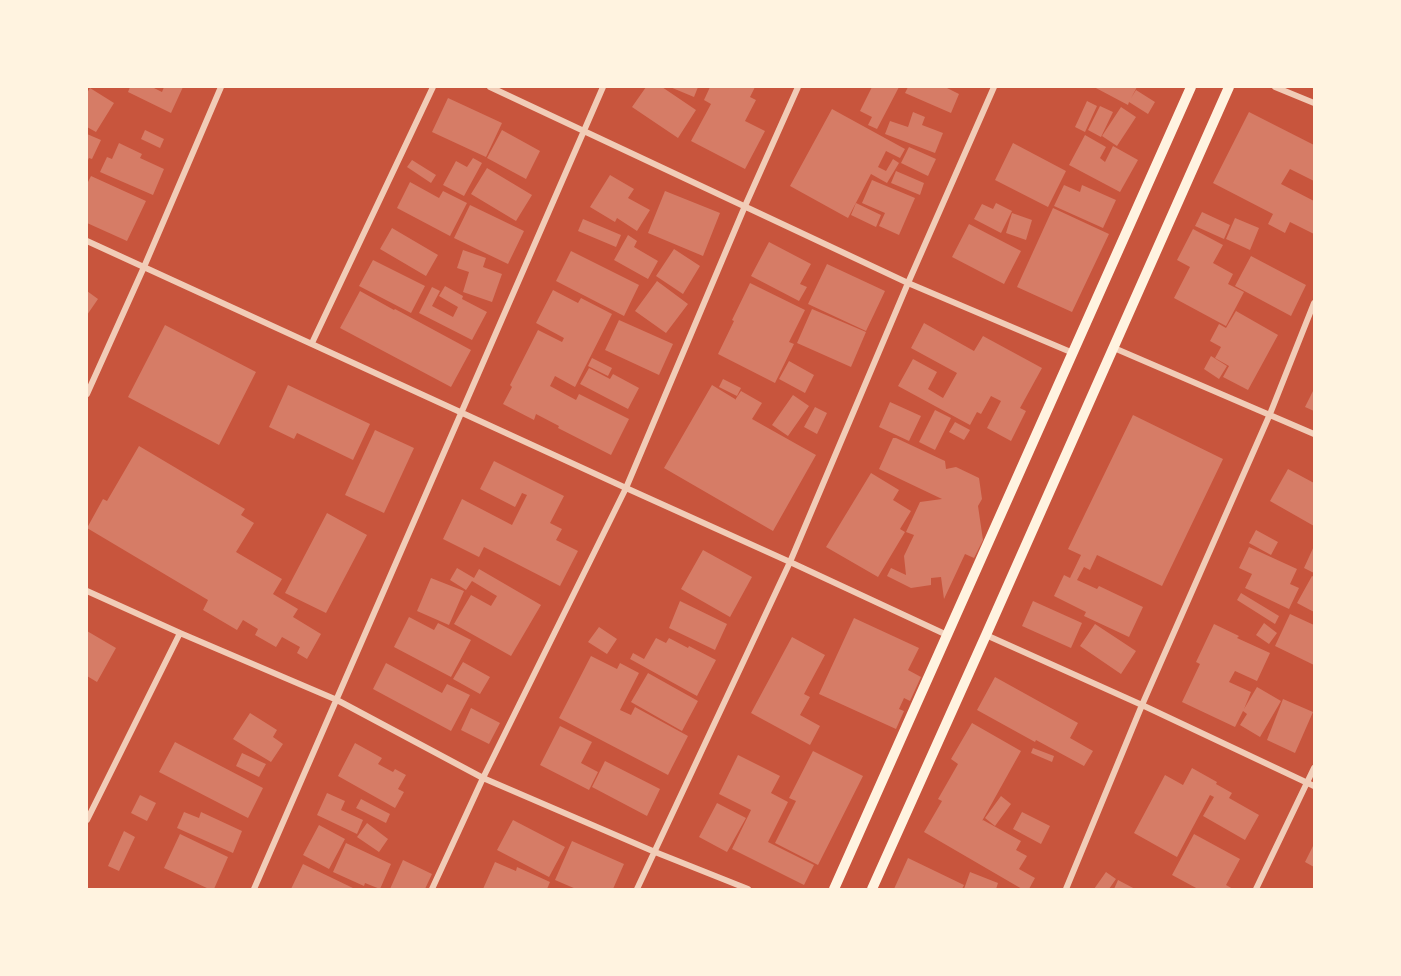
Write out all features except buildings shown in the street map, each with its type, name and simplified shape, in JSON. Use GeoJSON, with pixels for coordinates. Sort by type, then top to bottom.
{"type":"FeatureCollection","features":[{"type":"Feature","properties":{"kind":"main road"},"geometry":{"type":"LineString","coordinates":[[834,889],[1191,87]]}},
{"type":"Feature","properties":{"kind":"main road"},"geometry":{"type":"LineString","coordinates":[[872,889],[1229,87]]}},
{"type":"Feature","properties":{"kind":"street"},"geometry":{"type":"LineString","coordinates":[[87,394],[221,87]]}},
{"type":"Feature","properties":{"kind":"street"},"geometry":{"type":"LineString","coordinates":[[312,343],[433,87]]}},
{"type":"Feature","properties":{"kind":"street"},"geometry":{"type":"LineString","coordinates":[[490,87],[908,283],[1073,353]]}},
{"type":"Feature","properties":{"kind":"street"},"geometry":{"type":"LineString","coordinates":[[254,889],[603,87]]}},
{"type":"Feature","properties":{"kind":"street"},"geometry":{"type":"LineString","coordinates":[[432,889],[483,778],[626,488],[744,206],[798,87]]}},
{"type":"Feature","properties":{"kind":"street"},"geometry":{"type":"LineString","coordinates":[[637,889],[790,562],[994,87]]}},
{"type":"Feature","properties":{"kind":"street"},"geometry":{"type":"LineString","coordinates":[[1275,87],[1314,103]]}},
{"type":"Feature","properties":{"kind":"street"},"geometry":{"type":"LineString","coordinates":[[87,241],[947,635]]}},
{"type":"Feature","properties":{"kind":"street"},"geometry":{"type":"LineString","coordinates":[[1066,889],[1142,705],[1270,414],[1314,303]]}},
{"type":"Feature","properties":{"kind":"street"},"geometry":{"type":"LineString","coordinates":[[1114,348],[1314,434]]}},
{"type":"Feature","properties":{"kind":"street"},"geometry":{"type":"LineString","coordinates":[[87,591],[337,700],[483,778],[655,852],[748,889]]}},
{"type":"Feature","properties":{"kind":"street"},"geometry":{"type":"LineString","coordinates":[[87,820],[180,633]]}},
{"type":"Feature","properties":{"kind":"street"},"geometry":{"type":"LineString","coordinates":[[986,635],[1311,784]]}},
{"type":"Feature","properties":{"kind":"street"},"geometry":{"type":"LineString","coordinates":[[1256,889],[1311,784],[1314,768]]}}]}
